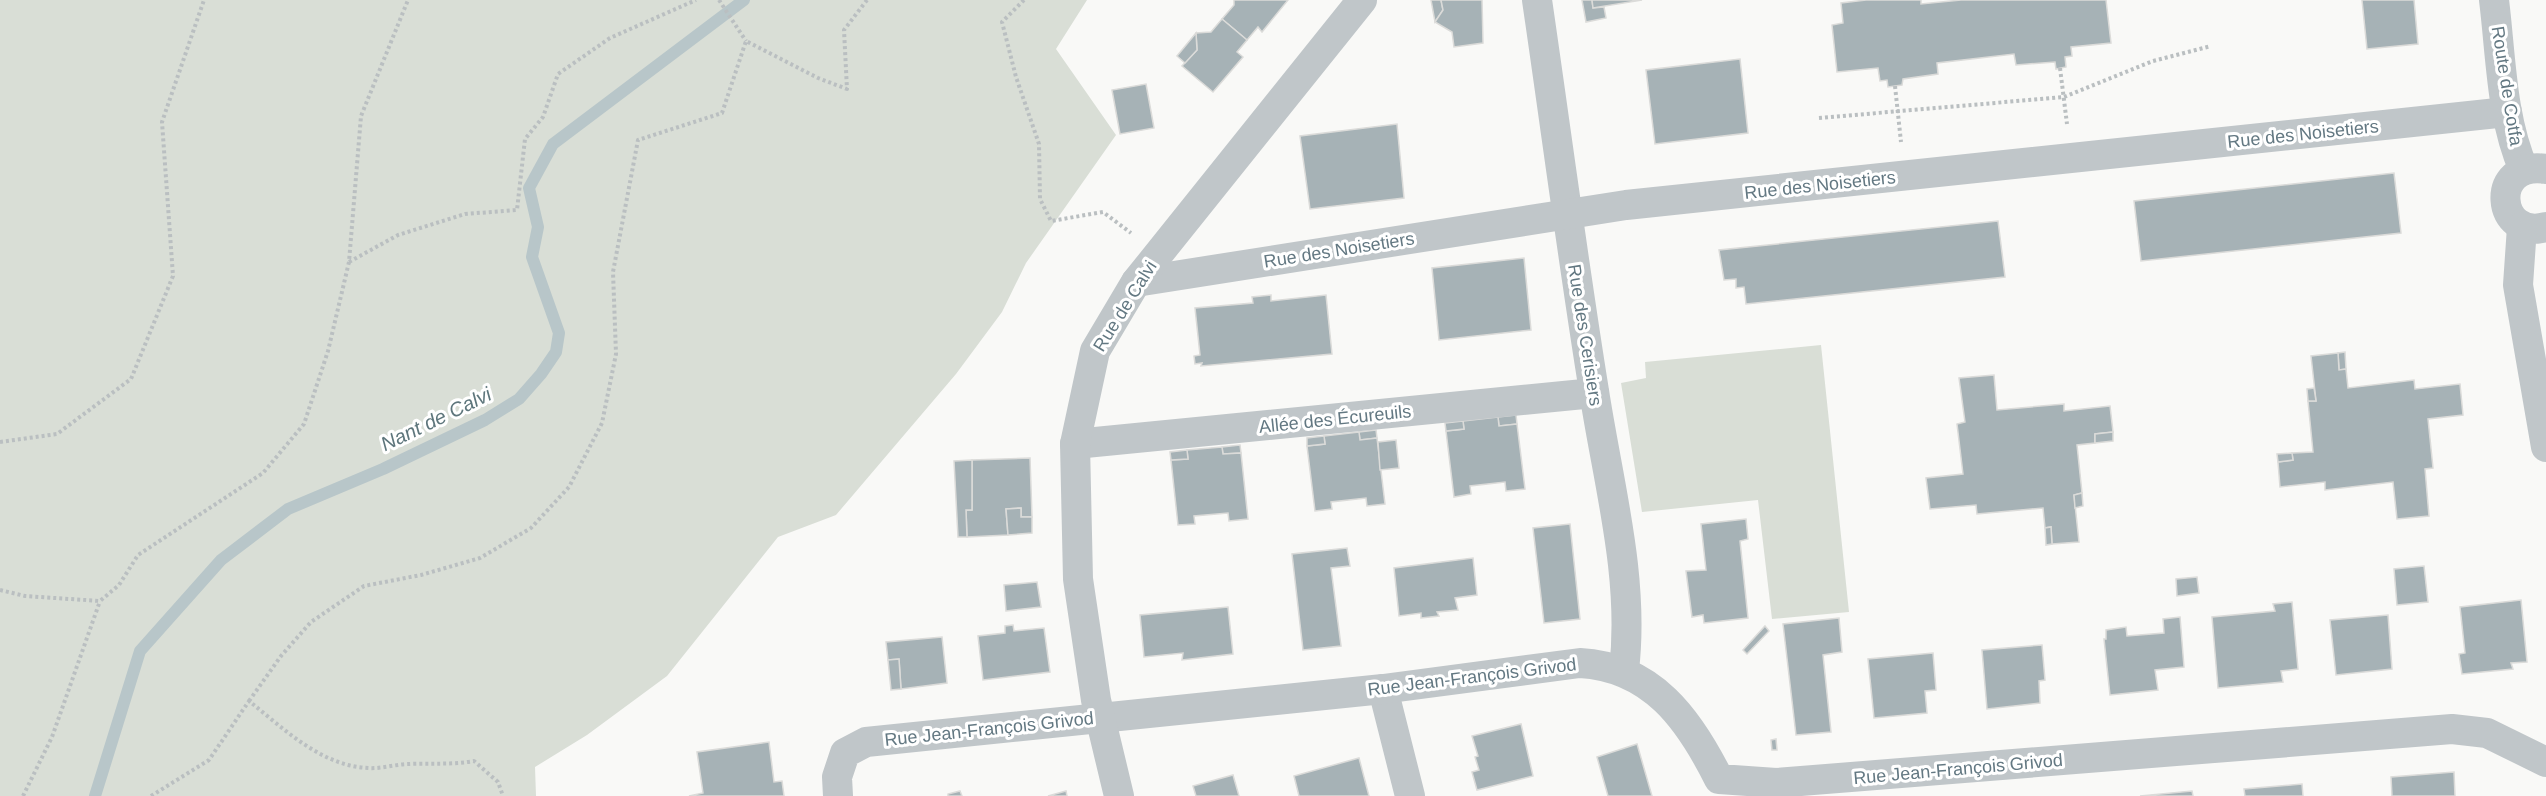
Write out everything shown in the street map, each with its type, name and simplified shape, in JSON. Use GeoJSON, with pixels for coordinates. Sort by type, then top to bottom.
{"type":"FeatureCollection","features":[{"type":"Feature","properties":{"kind":"street","name":"Rue de Calvi"},"geometry":{"type":"LineString","coordinates":[[1119,796],[1099,717],[1078,579],[1075,444],[1095,351],[1136,282],[1362,0]]}},
{"type":"Feature","properties":{"kind":"street","name":"Rue des Cerisiers"},"geometry":{"type":"LineString","coordinates":[[1537,0],[1594,393],[1625,578],[1627,645],[1624,670]]}},
{"type":"Feature","properties":{"kind":"street","name":"Route de Cotfa"},"geometry":{"type":"LineString","coordinates":[[2494,0],[2508,112],[2515,145],[2535,170]]}},
{"type":"Feature","properties":{"kind":"street","name":"Rue des Noisetiers"},"geometry":{"type":"LineString","coordinates":[[1136,282],[1568,213],[2508,112]]}},
{"type":"Feature","properties":{"kind":"street"},"geometry":{"type":"LineString","coordinates":[[2535,170],[2515,175],[2507,185],[2504,197],[2506,209],[2512,219],[2534,227],[2518,285],[2546,447]]}},
{"type":"Feature","properties":{"kind":"street","name":"Allée des Écureuils"},"geometry":{"type":"LineString","coordinates":[[1075,444],[1594,393]]}},
{"type":"Feature","properties":{"kind":"street","name":"Rue Jean-François Grivod"},"geometry":{"type":"LineString","coordinates":[[838,796],[837,777],[845,753],[866,742],[1383,689],[1580,663],[1603,664],[1624,670],[1665,699],[1691,730],[1721,787],[2452,729],[2487,733],[2546,762]]}},
{"type":"Feature","properties":{"kind":"street"},"geometry":{"type":"LineString","coordinates":[[1383,689],[1410,796]]}},
{"type":"Feature","properties":{"kind":"path"},"geometry":{"type":"LineString","coordinates":[[0,442],[57,435],[131,379],[173,276],[162,122],[204,0]]}},
{"type":"Feature","properties":{"kind":"path"},"geometry":{"type":"LineString","coordinates":[[23,796],[52,737],[100,601],[119,585],[138,555],[263,473],[304,424],[328,351],[349,262],[361,116],[408,0]]}},
{"type":"Feature","properties":{"kind":"path"},"geometry":{"type":"LineString","coordinates":[[349,262],[398,235],[465,214],[517,210],[525,139],[543,117],[558,74],[610,38],[696,0]]}},
{"type":"Feature","properties":{"kind":"path"},"geometry":{"type":"LineString","coordinates":[[719,0],[746,41],[818,78],[847,89],[844,30],[867,0]]}},
{"type":"Feature","properties":{"kind":"path"},"geometry":{"type":"LineString","coordinates":[[1024,0],[1002,22],[1016,77],[1039,144],[1041,199],[1051,221],[1103,212],[1158,254]]}},
{"type":"Feature","properties":{"kind":"path"},"geometry":{"type":"LineString","coordinates":[[151,796],[209,760],[281,656],[311,622],[364,586],[421,575],[480,558],[531,528],[569,487],[602,423],[616,354],[613,272],[638,141],[722,113],[746,41]]}},
{"type":"Feature","properties":{"kind":"path"},"geometry":{"type":"LineString","coordinates":[[1819,118],[2064,97],[2153,60],[2211,46]]}},
{"type":"Feature","properties":{"kind":"path"},"geometry":{"type":"LineString","coordinates":[[2060,68],[2072,158]]}},
{"type":"Feature","properties":{"kind":"path"},"geometry":{"type":"LineString","coordinates":[[1895,86],[1905,176]]}},
{"type":"Feature","properties":{"kind":"path"},"geometry":{"type":"LineString","coordinates":[[0,590],[25,596],[100,601]]}},
{"type":"Feature","properties":{"kind":"path"},"geometry":{"type":"LineString","coordinates":[[249,701],[306,746],[335,761],[367,768],[408,764],[455,765],[474,761],[498,782],[503,796]]}},
{"type":"Feature","properties":{"kind":"shaded area"},"geometry":{"type":"Polygon","coordinates":[[[0,0],[1087,0],[1056,49],[1116,135],[1026,263],[1002,312],[956,374],[836,515],[778,537],[667,676],[587,735],[535,767],[536,796],[0,796],[0,0]]]}},
{"type":"Feature","properties":{"kind":"shaded area"},"geometry":{"type":"Polygon","coordinates":[[[1821,345],[1849,612],[1772,619],[1758,500],[1642,512],[1621,383],[1646,378],[1645,362],[1821,345]]]}},
{"type":"Feature","properties":{"kind":"building"},"geometry":{"type":"Polygon","coordinates":[[[1234,0],[1288,0],[1262,32],[1258,27],[1247,40],[1222,19],[1234,5],[1234,0]]]}},
{"type":"Feature","properties":{"kind":"building"},"geometry":{"type":"Polygon","coordinates":[[[1431,0],[1441,0],[1443,10],[1435,22],[1431,0]]]}},
{"type":"Feature","properties":{"kind":"building"},"geometry":{"type":"Polygon","coordinates":[[[1441,0],[1482,0],[1483,43],[1454,47],[1452,32],[1435,22],[1443,10],[1441,0]]]}},
{"type":"Feature","properties":{"kind":"building"},"geometry":{"type":"Polygon","coordinates":[[[1582,0],[1592,0],[1593,8],[1604,7],[1606,18],[1586,22],[1582,0]]]}},
{"type":"Feature","properties":{"kind":"building"},"geometry":{"type":"Polygon","coordinates":[[[1592,0],[1642,0],[1593,8],[1592,0]]]}},
{"type":"Feature","properties":{"kind":"building"},"geometry":{"type":"Polygon","coordinates":[[[1866,0],[1921,0],[1921,4],[1961,0],[2106,0],[2111,43],[2071,47],[2072,56],[2065,57],[2066,67],[2056,69],[2055,62],[2016,65],[2014,54],[1937,63],[1938,74],[1903,79],[1902,85],[1888,87],[1887,80],[1880,81],[1878,68],[1837,72],[1832,25],[1843,23],[1841,3],[1866,0]]]}},
{"type":"Feature","properties":{"kind":"building"},"geometry":{"type":"Polygon","coordinates":[[[2362,0],[2414,0],[2418,44],[2367,49],[2362,0]]]}},
{"type":"Feature","properties":{"kind":"building"},"geometry":{"type":"Polygon","coordinates":[[[1222,19],[1247,40],[1237,52],[1243,57],[1213,92],[1182,66],[1197,50],[1196,33],[1211,32],[1222,19]]]}},
{"type":"Feature","properties":{"kind":"building"},"geometry":{"type":"Polygon","coordinates":[[[1196,33],[1197,50],[1185,63],[1177,56],[1196,33]]]}},
{"type":"Feature","properties":{"kind":"building"},"geometry":{"type":"Polygon","coordinates":[[[1740,59],[1748,133],[1655,144],[1646,70],[1740,59]]]}},
{"type":"Feature","properties":{"kind":"building"},"geometry":{"type":"Polygon","coordinates":[[[1146,84],[1154,128],[1120,134],[1112,90],[1146,84]]]}},
{"type":"Feature","properties":{"kind":"building"},"geometry":{"type":"Polygon","coordinates":[[[1397,124],[1404,198],[1310,209],[1300,136],[1397,124]]]}},
{"type":"Feature","properties":{"kind":"building"},"geometry":{"type":"Polygon","coordinates":[[[2394,173],[2401,233],[2141,261],[2134,201],[2394,173]]]}},
{"type":"Feature","properties":{"kind":"building"},"geometry":{"type":"Polygon","coordinates":[[[1998,221],[2005,277],[1746,304],[1744,287],[1736,288],[1736,279],[1724,280],[1719,250],[1998,221]]]}},
{"type":"Feature","properties":{"kind":"building"},"geometry":{"type":"Polygon","coordinates":[[[1524,258],[1531,330],[1439,340],[1432,268],[1524,258]]]}},
{"type":"Feature","properties":{"kind":"building"},"geometry":{"type":"Polygon","coordinates":[[[1271,295],[1271,301],[1326,295],[1332,354],[1201,366],[1202,363],[1195,364],[1194,356],[1200,355],[1195,308],[1253,303],[1252,297],[1271,295]]]}},
{"type":"Feature","properties":{"kind":"building"},"geometry":{"type":"Polygon","coordinates":[[[2345,352],[2346,369],[2339,370],[2338,353],[2345,352]]]}},
{"type":"Feature","properties":{"kind":"building"},"geometry":{"type":"Polygon","coordinates":[[[2338,353],[2339,370],[2346,369],[2348,388],[2414,380],[2415,389],[2460,384],[2463,415],[2428,419],[2433,468],[2425,469],[2429,516],[2397,519],[2393,482],[2325,490],[2325,482],[2280,487],[2278,462],[2293,460],[2292,453],[2313,452],[2308,401],[2316,401],[2311,356],[2338,353]]]}},
{"type":"Feature","properties":{"kind":"building"},"geometry":{"type":"Polygon","coordinates":[[[1994,375],[1997,410],[2064,404],[2064,411],[2110,406],[2113,432],[2095,434],[2095,443],[2077,445],[2082,493],[2074,495],[2079,542],[2052,544],[2051,527],[2045,528],[2043,508],[1977,514],[1976,505],[1930,509],[1926,478],[1963,474],[1957,424],[1965,422],[1959,378],[1994,375]]]}},
{"type":"Feature","properties":{"kind":"building"},"geometry":{"type":"Polygon","coordinates":[[[2314,388],[2316,401],[2308,401],[2307,389],[2314,388]]]}},
{"type":"Feature","properties":{"kind":"building"},"geometry":{"type":"Polygon","coordinates":[[[1516,415],[1517,424],[1499,426],[1498,417],[1516,415]]]}},
{"type":"Feature","properties":{"kind":"building"},"geometry":{"type":"Polygon","coordinates":[[[1498,417],[1499,426],[1517,424],[1525,489],[1506,491],[1505,482],[1470,486],[1471,494],[1454,497],[1446,431],[1464,429],[1463,421],[1498,417]]]}},
{"type":"Feature","properties":{"kind":"building"},"geometry":{"type":"Polygon","coordinates":[[[1463,421],[1464,429],[1446,431],[1445,423],[1463,421]]]}},
{"type":"Feature","properties":{"kind":"building"},"geometry":{"type":"Polygon","coordinates":[[[1376,430],[1377,438],[1360,440],[1359,432],[1376,430]]]}},
{"type":"Feature","properties":{"kind":"building"},"geometry":{"type":"Polygon","coordinates":[[[1359,432],[1360,440],[1377,438],[1385,504],[1367,506],[1366,498],[1331,502],[1332,509],[1315,511],[1307,446],[1325,444],[1324,436],[1359,432]]]}},
{"type":"Feature","properties":{"kind":"building"},"geometry":{"type":"Polygon","coordinates":[[[2113,432],[2113,441],[2095,443],[2095,434],[2113,432]]]}},
{"type":"Feature","properties":{"kind":"building"},"geometry":{"type":"Polygon","coordinates":[[[1324,436],[1325,444],[1307,446],[1307,438],[1324,436]]]}},
{"type":"Feature","properties":{"kind":"building"},"geometry":{"type":"Polygon","coordinates":[[[1396,440],[1399,468],[1380,470],[1378,442],[1396,440]]]}},
{"type":"Feature","properties":{"kind":"building"},"geometry":{"type":"Polygon","coordinates":[[[1240,445],[1241,453],[1223,454],[1222,447],[1240,445]]]}},
{"type":"Feature","properties":{"kind":"building"},"geometry":{"type":"Polygon","coordinates":[[[1222,447],[1223,454],[1241,453],[1248,519],[1229,521],[1228,513],[1194,516],[1195,524],[1178,525],[1171,460],[1188,459],[1187,450],[1222,447]]]}},
{"type":"Feature","properties":{"kind":"building"},"geometry":{"type":"Polygon","coordinates":[[[1187,450],[1188,459],[1171,460],[1170,452],[1187,450]]]}},
{"type":"Feature","properties":{"kind":"building"},"geometry":{"type":"Polygon","coordinates":[[[2292,453],[2293,460],[2278,462],[2277,454],[2292,453]]]}},
{"type":"Feature","properties":{"kind":"building"},"geometry":{"type":"Polygon","coordinates":[[[1030,458],[1032,517],[1021,517],[1021,508],[1006,509],[1008,535],[967,537],[966,510],[972,510],[972,460],[1030,458]]]}},
{"type":"Feature","properties":{"kind":"building"},"geometry":{"type":"Polygon","coordinates":[[[972,460],[972,510],[966,510],[967,537],[958,537],[954,461],[972,460]]]}},
{"type":"Feature","properties":{"kind":"building"},"geometry":{"type":"Polygon","coordinates":[[[2082,493],[2083,506],[2075,508],[2074,495],[2082,493]]]}},
{"type":"Feature","properties":{"kind":"building"},"geometry":{"type":"Polygon","coordinates":[[[1021,508],[1021,517],[1032,517],[1032,533],[1008,535],[1006,509],[1021,508]]]}},
{"type":"Feature","properties":{"kind":"building"},"geometry":{"type":"Polygon","coordinates":[[[1746,519],[1748,539],[1740,541],[1748,618],[1704,623],[1703,615],[1692,617],[1686,571],[1706,570],[1701,524],[1746,519]]]}},
{"type":"Feature","properties":{"kind":"building"},"geometry":{"type":"Polygon","coordinates":[[[1570,524],[1580,619],[1544,623],[1533,528],[1570,524]]]}},
{"type":"Feature","properties":{"kind":"building"},"geometry":{"type":"Polygon","coordinates":[[[2051,527],[2052,544],[2046,545],[2045,528],[2051,527]]]}},
{"type":"Feature","properties":{"kind":"building"},"geometry":{"type":"Polygon","coordinates":[[[1347,548],[1350,566],[1331,568],[1341,646],[1303,650],[1292,554],[1347,548]]]}},
{"type":"Feature","properties":{"kind":"building"},"geometry":{"type":"Polygon","coordinates":[[[1473,558],[1477,595],[1455,598],[1458,610],[1437,612],[1439,616],[1421,618],[1421,613],[1399,616],[1394,568],[1473,558]]]}},
{"type":"Feature","properties":{"kind":"building"},"geometry":{"type":"Polygon","coordinates":[[[2424,566],[2428,602],[2397,605],[2394,569],[2424,566]]]}},
{"type":"Feature","properties":{"kind":"building"},"geometry":{"type":"Polygon","coordinates":[[[2197,577],[2199,593],[2177,596],[2176,579],[2197,577]]]}},
{"type":"Feature","properties":{"kind":"building"},"geometry":{"type":"Polygon","coordinates":[[[1037,582],[1041,607],[1006,611],[1004,585],[1037,582]]]}},
{"type":"Feature","properties":{"kind":"building"},"geometry":{"type":"Polygon","coordinates":[[[2521,600],[2527,662],[2511,663],[2513,669],[2462,674],[2459,654],[2465,653],[2460,607],[2521,600]]]}},
{"type":"Feature","properties":{"kind":"building"},"geometry":{"type":"Polygon","coordinates":[[[2292,602],[2298,669],[2281,671],[2283,682],[2218,688],[2212,617],[2275,611],[2273,604],[2292,602]]]}},
{"type":"Feature","properties":{"kind":"building"},"geometry":{"type":"Polygon","coordinates":[[[1228,607],[1233,654],[1182,660],[1183,653],[1144,657],[1140,615],[1228,607]]]}},
{"type":"Feature","properties":{"kind":"building"},"geometry":{"type":"Polygon","coordinates":[[[2388,615],[2392,669],[2336,675],[2330,620],[2388,615]]]}},
{"type":"Feature","properties":{"kind":"building"},"geometry":{"type":"Polygon","coordinates":[[[2180,617],[2184,667],[2155,670],[2158,690],[2110,695],[2104,639],[2106,639],[2106,630],[2126,627],[2127,636],[2164,633],[2163,619],[2180,617]]]}},
{"type":"Feature","properties":{"kind":"building"},"geometry":{"type":"Polygon","coordinates":[[[1839,618],[1842,652],[1823,655],[1831,732],[1796,735],[1783,624],[1839,618]]]}},
{"type":"Feature","properties":{"kind":"building"},"geometry":{"type":"Polygon","coordinates":[[[1013,625],[1014,631],[1044,628],[1050,672],[983,680],[978,636],[1005,633],[1005,626],[1013,625]]]}},
{"type":"Feature","properties":{"kind":"building"},"geometry":{"type":"Polygon","coordinates":[[[1765,626],[1769,631],[1747,654],[1743,650],[1765,626]]]}},
{"type":"Feature","properties":{"kind":"building"},"geometry":{"type":"Polygon","coordinates":[[[942,637],[947,683],[901,689],[899,659],[888,660],[886,642],[942,637]]]}},
{"type":"Feature","properties":{"kind":"building"},"geometry":{"type":"Polygon","coordinates":[[[2042,645],[2045,680],[2039,681],[2040,703],[1987,709],[1982,650],[2042,645]]]}},
{"type":"Feature","properties":{"kind":"building"},"geometry":{"type":"Polygon","coordinates":[[[1933,653],[1936,690],[1925,691],[1927,713],[1874,718],[1868,659],[1933,653]]]}},
{"type":"Feature","properties":{"kind":"building"},"geometry":{"type":"Polygon","coordinates":[[[899,659],[901,689],[891,690],[888,660],[899,659]]]}},
{"type":"Feature","properties":{"kind":"building"},"geometry":{"type":"Polygon","coordinates":[[[1521,724],[1533,776],[1477,790],[1472,772],[1479,770],[1475,757],[1478,756],[1472,736],[1521,724]]]}},
{"type":"Feature","properties":{"kind":"building"},"geometry":{"type":"Polygon","coordinates":[[[1776,739],[1777,750],[1772,750],[1771,740],[1776,739]]]}},
{"type":"Feature","properties":{"kind":"building"},"geometry":{"type":"Polygon","coordinates":[[[769,742],[774,782],[782,781],[784,796],[689,796],[703,793],[697,752],[769,742]]]}},
{"type":"Feature","properties":{"kind":"building"},"geometry":{"type":"Polygon","coordinates":[[[1637,744],[1652,796],[1608,796],[1597,757],[1637,744]]]}},
{"type":"Feature","properties":{"kind":"building"},"geometry":{"type":"Polygon","coordinates":[[[1359,758],[1369,796],[1299,796],[1294,776],[1359,758]]]}},
{"type":"Feature","properties":{"kind":"building"},"geometry":{"type":"Polygon","coordinates":[[[2454,772],[2455,796],[2392,796],[2391,777],[2454,772]]]}},
{"type":"Feature","properties":{"kind":"building"},"geometry":{"type":"Polygon","coordinates":[[[1233,775],[1239,796],[1196,796],[1193,786],[1233,775]]]}},
{"type":"Feature","properties":{"kind":"building"},"geometry":{"type":"Polygon","coordinates":[[[2302,784],[2303,796],[2245,796],[2244,789],[2302,784]]]}},
{"type":"Feature","properties":{"kind":"building"},"geometry":{"type":"Polygon","coordinates":[[[960,791],[962,796],[948,796],[948,794],[960,791]]]}},
{"type":"Feature","properties":{"kind":"building"},"geometry":{"type":"Polygon","coordinates":[[[1066,791],[1067,796],[1048,796],[1066,791]]]}},
{"type":"Feature","properties":{"kind":"building"},"geometry":{"type":"Polygon","coordinates":[[[2192,791],[2193,796],[2140,796],[2192,791]]]}},
{"type":"Feature","properties":{"kind":"waterway","name":"Nant de Calvi"},"geometry":{"type":"LineString","coordinates":[[95,796],[140,651],[221,560],[288,509],[383,469],[485,420],[519,399],[541,374],[556,352],[559,333],[532,257],[538,227],[529,188],[553,144],[744,0]]}}]}
